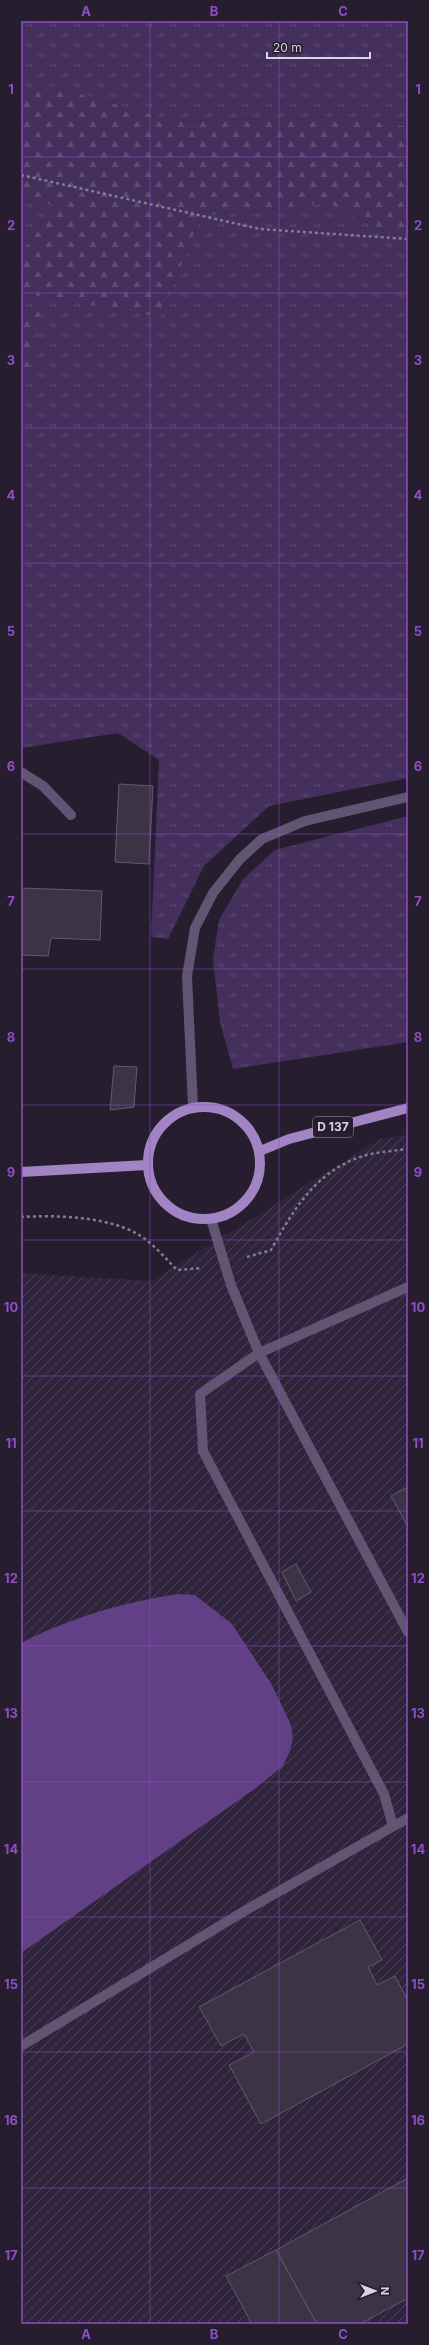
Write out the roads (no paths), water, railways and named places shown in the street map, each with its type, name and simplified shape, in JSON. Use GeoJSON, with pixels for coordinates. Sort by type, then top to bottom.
{"type":"FeatureCollection","features":[{"type":"Feature","properties":{"kind":"main road"},"geometry":{"type":"LineString","coordinates":[[211,1106],[228,1111],[243,1120],[254,1134],[260,1151],[260,1170],[252,1193],[244,1203],[229,1214],[211,1219],[192,1218],[175,1212],[161,1200],[154,1189],[147,1165],[149,1149],[155,1134],[165,1121],[178,1112],[194,1107],[211,1106]]}},
{"type":"Feature","properties":{"kind":"main road","name":"D 137"},"geometry":{"type":"LineString","coordinates":[[260,1151],[289,1139],[408,1108]]}},
{"type":"Feature","properties":{"kind":"main road"},"geometry":{"type":"LineString","coordinates":[[21,1172],[147,1165]]}},
{"type":"Feature","properties":{"kind":"lane"},"geometry":{"type":"LineString","coordinates":[[21,772],[43,786],[71,815]]}},
{"type":"Feature","properties":{"kind":"lane"},"geometry":{"type":"LineString","coordinates":[[194,1107],[187,976],[195,928],[213,893],[240,859],[262,839],[305,821],[408,797]]}},
{"type":"Feature","properties":{"kind":"lane"},"geometry":{"type":"LineString","coordinates":[[211,1219],[231,1285],[259,1353],[408,1632]]}},
{"type":"Feature","properties":{"kind":"lane"},"geometry":{"type":"LineString","coordinates":[[393,1826],[384,1794],[203,1451],[200,1394],[259,1353],[408,1287]]}},
{"type":"Feature","properties":{"kind":"lane"},"geometry":{"type":"LineString","coordinates":[[21,2046],[246,1910],[408,1818]]}}]}
